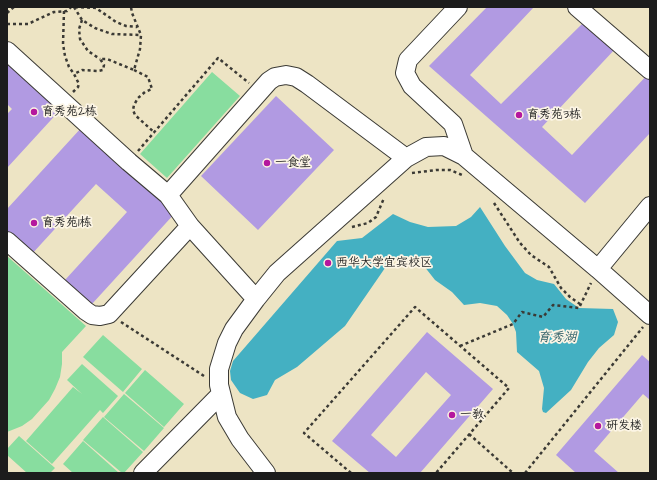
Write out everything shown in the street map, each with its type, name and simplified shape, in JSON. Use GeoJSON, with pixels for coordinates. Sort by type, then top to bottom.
{"type":"FeatureCollection","features":[{"type":"Feature","properties":{"kind":"street"},"geometry":{"type":"LineString","coordinates":[[458,7],[408,60],[406,73],[412,86],[453,124],[464,156]]}},
{"type":"Feature","properties":{"kind":"street"},"geometry":{"type":"LineString","coordinates":[[577,7],[650,70]]}},
{"type":"Feature","properties":{"kind":"street"},"geometry":{"type":"LineString","coordinates":[[7,51],[63,103],[168,195],[190,226],[256,299]]}},
{"type":"Feature","properties":{"kind":"street"},"geometry":{"type":"LineString","coordinates":[[168,195],[269,81],[275,77],[286,75],[296,77],[406,166]]}},
{"type":"Feature","properties":{"kind":"street"},"geometry":{"type":"LineString","coordinates":[[266,473],[240,440],[227,417],[220,390],[219,369],[227,343],[234,329],[277,273],[334,221],[406,166],[426,147],[444,146],[464,156],[598,269],[648,320]]}},
{"type":"Feature","properties":{"kind":"street"},"geometry":{"type":"LineString","coordinates":[[598,269],[650,206]]}},
{"type":"Feature","properties":{"kind":"street"},"geometry":{"type":"LineString","coordinates":[[7,241],[86,311],[92,315],[100,316],[109,314],[190,226]]}},
{"type":"Feature","properties":{"kind":"street"},"geometry":{"type":"LineString","coordinates":[[143,473],[220,390]]}},
{"type":"Feature","properties":{"kind":"path"},"geometry":{"type":"LineString","coordinates":[[7,13],[14,7]]}},
{"type":"Feature","properties":{"kind":"path"},"geometry":{"type":"LineString","coordinates":[[54,7],[54,12]]}},
{"type":"Feature","properties":{"kind":"path"},"geometry":{"type":"LineString","coordinates":[[7,24],[28,24],[54,12],[67,11],[71,7]]}},
{"type":"Feature","properties":{"kind":"path"},"geometry":{"type":"LineString","coordinates":[[74,7],[96,8],[121,24],[137,27]]}},
{"type":"Feature","properties":{"kind":"path"},"geometry":{"type":"LineString","coordinates":[[74,7],[82,20],[95,28],[112,34],[141,35]]}},
{"type":"Feature","properties":{"kind":"path"},"geometry":{"type":"LineString","coordinates":[[131,7],[141,35],[140,49],[134,70]]}},
{"type":"Feature","properties":{"kind":"path"},"geometry":{"type":"LineString","coordinates":[[63,103],[79,84],[65,56],[63,44],[64,11]]}},
{"type":"Feature","properties":{"kind":"path"},"geometry":{"type":"LineString","coordinates":[[74,74],[82,70],[98,72],[103,70],[104,65],[100,59],[88,51],[80,39],[82,20]]}},
{"type":"Feature","properties":{"kind":"path"},"geometry":{"type":"LineString","coordinates":[[129,162],[218,58],[259,92]]}},
{"type":"Feature","properties":{"kind":"path"},"geometry":{"type":"LineString","coordinates":[[100,59],[107,59],[148,77],[152,89],[145,92],[138,98],[133,110],[135,115],[155,133]]}},
{"type":"Feature","properties":{"kind":"path"},"geometry":{"type":"LineString","coordinates":[[406,166],[436,170],[450,170],[464,176]]}},
{"type":"Feature","properties":{"kind":"path"},"geometry":{"type":"LineString","coordinates":[[334,221],[340,227],[349,228],[360,226],[368,222],[376,217],[387,193]]}},
{"type":"Feature","properties":{"kind":"path"},"geometry":{"type":"LineString","coordinates":[[492,201],[497,206],[520,243],[531,255],[549,267],[562,288],[570,297],[580,304]]}},
{"type":"Feature","properties":{"kind":"path"},"geometry":{"type":"LineString","coordinates":[[460,346],[513,324],[522,312],[543,317],[553,305],[578,308],[598,269]]}},
{"type":"Feature","properties":{"kind":"path"},"geometry":{"type":"LineString","coordinates":[[349,472],[304,433],[415,307],[509,388],[436,473]]}},
{"type":"Feature","properties":{"kind":"path"},"geometry":{"type":"LineString","coordinates":[[109,314],[220,390]]}},
{"type":"Feature","properties":{"kind":"path"},"geometry":{"type":"LineString","coordinates":[[526,473],[648,320]]}},
{"type":"Feature","properties":{"kind":"path"},"geometry":{"type":"LineString","coordinates":[[469,434],[513,473]]}},
{"type":"Feature","properties":{"kind":"path"},"geometry":{"type":"LineString","coordinates":[[438,470],[442,473]]}},
{"type":"Feature","properties":{"kind":"green space"},"geometry":{"type":"Polygon","coordinates":[[[212,72],[240,96],[167,178],[140,154],[212,72]]]}},
{"type":"Feature","properties":{"kind":"green space"},"geometry":{"type":"Polygon","coordinates":[[[7,256],[86,326],[62,352],[60,377],[49,400],[32,419],[22,426],[7,432],[7,256]]]}},
{"type":"Feature","properties":{"kind":"green space"},"geometry":{"type":"Polygon","coordinates":[[[103,335],[142,369],[123,392],[83,357],[103,335]]]}},
{"type":"Feature","properties":{"kind":"green space"},"geometry":{"type":"Polygon","coordinates":[[[82,364],[118,396],[103,413],[100,410],[52,464],[26,441],[73,387],[82,394],[67,380],[82,364]]]}},
{"type":"Feature","properties":{"kind":"green space"},"geometry":{"type":"Polygon","coordinates":[[[145,370],[184,404],[164,427],[125,393],[145,370]]]}},
{"type":"Feature","properties":{"kind":"green space"},"geometry":{"type":"Polygon","coordinates":[[[124,394],[164,428],[144,451],[104,417],[124,394]]]}},
{"type":"Feature","properties":{"kind":"green space"},"geometry":{"type":"Polygon","coordinates":[[[103,417],[143,452],[124,473],[122,473],[83,440],[103,417]]]}},
{"type":"Feature","properties":{"kind":"green space"},"geometry":{"type":"Polygon","coordinates":[[[19,436],[55,468],[50,473],[27,473],[7,455],[7,449],[19,436]]]}},
{"type":"Feature","properties":{"kind":"green space"},"geometry":{"type":"Polygon","coordinates":[[[83,441],[119,473],[73,473],[63,464],[83,441]]]}},
{"type":"Feature","properties":{"kind":"water","name":"育秀湖"},"geometry":{"type":"Polygon","coordinates":[[[480,207],[505,246],[525,273],[537,280],[554,284],[566,299],[579,308],[613,309],[618,322],[614,335],[599,348],[588,362],[571,390],[546,413],[543,412],[542,409],[544,388],[539,371],[517,352],[516,332],[507,315],[497,306],[480,303],[464,305],[452,292],[435,280],[424,266],[412,257],[398,256],[385,268],[345,326],[297,367],[275,380],[267,395],[253,399],[240,393],[231,380],[230,371],[233,361],[337,241],[362,238],[393,214],[410,222],[428,227],[456,226],[471,217],[480,207]]]}},
{"type":"Feature","properties":{"kind":"building","name":"育秀苑3栋"},"geometry":{"type":"Polygon","coordinates":[[[487,7],[534,7],[470,75],[501,104],[582,24],[616,48],[542,127],[572,155],[650,72],[650,133],[585,203],[429,66],[487,7]]]}},
{"type":"Feature","properties":{"kind":"building","name":"育秀苑2栋"},"geometry":{"type":"Polygon","coordinates":[[[7,60],[61,109],[7,168],[7,114],[12,109],[7,104],[7,60]]]}},
{"type":"Feature","properties":{"kind":"building","name":"一食堂"},"geometry":{"type":"Polygon","coordinates":[[[276,96],[334,150],[258,230],[201,176],[276,96]]]}},
{"type":"Feature","properties":{"kind":"building","name":"育秀苑1栋"},"geometry":{"type":"Polygon","coordinates":[[[82,127],[176,212],[92,304],[65,280],[127,212],[96,184],[31,255],[7,234],[7,209],[82,127]]]}},
{"type":"Feature","properties":{"kind":"building","name":"一教"},"geometry":{"type":"Polygon","coordinates":[[[427,332],[493,389],[420,473],[370,473],[332,441],[427,332]],[[426,372],[371,435],[396,457],[451,395],[426,372]]]}},
{"type":"Feature","properties":{"kind":"building","name":"研发楼"},"geometry":{"type":"Polygon","coordinates":[[[642,355],[650,362],[650,400],[643,394],[594,451],[619,473],[576,473],[556,455],[642,355]]]}},
{"type":"Feature","properties":{"kind":"place","name":"育秀苑2栋"},"geometry":{"type":"Point","coordinates":[34,112]}},
{"type":"Feature","properties":{"kind":"place","name":"育秀苑3栋"},"geometry":{"type":"Point","coordinates":[519,115]}},
{"type":"Feature","properties":{"kind":"place","name":"一食堂"},"geometry":{"type":"Point","coordinates":[267,163]}},
{"type":"Feature","properties":{"kind":"place","name":"育秀苑1栋"},"geometry":{"type":"Point","coordinates":[34,223]}},
{"type":"Feature","properties":{"kind":"place","name":"西华大学宜宾校区"},"geometry":{"type":"Point","coordinates":[328,263]}},
{"type":"Feature","properties":{"kind":"place","name":"一教"},"geometry":{"type":"Point","coordinates":[452,415]}},
{"type":"Feature","properties":{"kind":"place","name":"研发楼"},"geometry":{"type":"Point","coordinates":[598,426]}}]}
